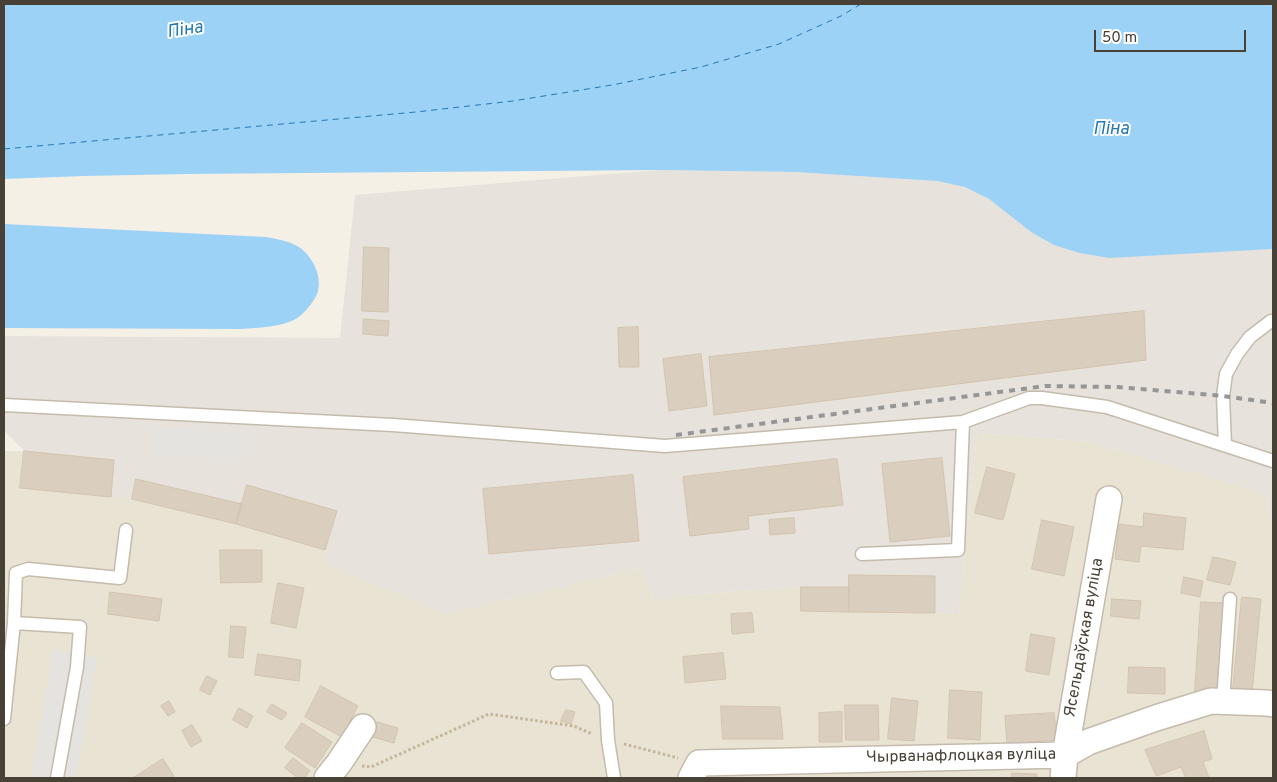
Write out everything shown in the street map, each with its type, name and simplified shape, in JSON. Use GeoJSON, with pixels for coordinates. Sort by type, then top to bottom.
{"type":"FeatureCollection","features":[{"type":"Feature","properties":{"kind":"street","name":"Ясельдаўская вуліца"},"geometry":{"type":"LineString","coordinates":[[1064,767],[1108,499]]}},
{"type":"Feature","properties":{"kind":"street","name":"Чырванафлоцкая вуліца"},"geometry":{"type":"LineString","coordinates":[[695,770],[1064,767],[1088,742],[1211,701],[1273,704]]}},
{"type":"Feature","properties":{"kind":"street"},"geometry":{"type":"LineString","coordinates":[[333,771],[363,727]]}},
{"type":"Feature","properties":{"kind":"lane"},"geometry":{"type":"LineString","coordinates":[[1225,445],[1223,396],[1226,374],[1237,354],[1250,337],[1273,320]]}},
{"type":"Feature","properties":{"kind":"lane"},"geometry":{"type":"LineString","coordinates":[[4,405],[394,425],[665,446],[962,422],[1029,398],[1042,398],[1107,407],[1273,461]]}},
{"type":"Feature","properties":{"kind":"lane"},"geometry":{"type":"LineString","coordinates":[[862,554],[958,550],[962,422]]}},
{"type":"Feature","properties":{"kind":"lane"},"geometry":{"type":"LineString","coordinates":[[4,719],[14,623],[16,573],[28,569],[120,578],[126,530]]}},
{"type":"Feature","properties":{"kind":"lane"},"geometry":{"type":"LineString","coordinates":[[1223,702],[1230,598]]}},
{"type":"Feature","properties":{"kind":"lane"},"geometry":{"type":"LineString","coordinates":[[14,623],[80,627],[77,667],[57,778]]}},
{"type":"Feature","properties":{"kind":"lane"},"geometry":{"type":"LineString","coordinates":[[557,673],[584,672],[606,703],[608,740],[614,778]]}},
{"type":"Feature","properties":{"kind":"path"},"geometry":{"type":"LineString","coordinates":[[333,771],[371,767],[489,714],[574,726],[608,740],[695,770]]}},
{"type":"Feature","properties":{"kind":"shaded area"},"geometry":{"type":"Polygon","coordinates":[[[659,170],[794,172],[937,181],[966,187],[989,199],[1031,232],[1272,249],[1273,245],[1273,522],[1270,521],[1267,494],[1091,442],[977,433],[959,614],[801,611],[800,587],[683,595],[654,601],[641,568],[445,614],[327,564],[325,550],[236,524],[132,499],[20,488],[24,451],[4,430],[4,336],[340,338],[355,195],[659,170]]]}},
{"type":"Feature","properties":{"kind":"shaded area"},"geometry":{"type":"Polygon","coordinates":[[[152,428],[242,433],[241,458],[151,454],[152,428]]]}},
{"type":"Feature","properties":{"kind":"shaded area"},"geometry":{"type":"Polygon","coordinates":[[[977,433],[1091,442],[1267,494],[1270,521],[1273,522],[1273,778],[4,778],[4,451],[24,451],[20,488],[132,499],[236,524],[325,550],[327,564],[445,614],[641,568],[654,601],[683,595],[801,587],[801,611],[959,614],[977,433]]]}},
{"type":"Feature","properties":{"kind":"shaded area"},"geometry":{"type":"Polygon","coordinates":[[[54,650],[97,658],[76,778],[31,778],[54,650]]]}},
{"type":"Feature","properties":{"kind":"water","name":"Піна"},"geometry":{"type":"Polygon","coordinates":[[[4,4],[1273,4],[1273,245],[1272,249],[1109,258],[1080,253],[1054,245],[1031,232],[989,199],[965,187],[937,181],[794,172],[659,170],[187,174],[4,179],[4,4]]]}},
{"type":"Feature","properties":{"kind":"water"},"geometry":{"type":"Polygon","coordinates":[[[4,224],[279,239],[299,247],[308,255],[315,266],[319,279],[318,291],[311,304],[300,316],[280,325],[241,329],[4,328],[4,224]]]}},
{"type":"Feature","properties":{"kind":"building"},"geometry":{"type":"Polygon","coordinates":[[[364,247],[389,248],[388,312],[362,311],[364,247]]]}},
{"type":"Feature","properties":{"kind":"building"},"geometry":{"type":"Polygon","coordinates":[[[1144,311],[1146,360],[714,415],[709,357],[1144,311]]]}},
{"type":"Feature","properties":{"kind":"building"},"geometry":{"type":"Polygon","coordinates":[[[364,319],[389,321],[388,336],[363,334],[364,319]]]}},
{"type":"Feature","properties":{"kind":"building"},"geometry":{"type":"Polygon","coordinates":[[[638,327],[639,367],[619,367],[618,328],[638,327]]]}},
{"type":"Feature","properties":{"kind":"building"},"geometry":{"type":"Polygon","coordinates":[[[701,354],[707,406],[669,411],[663,359],[701,354]]]}},
{"type":"Feature","properties":{"kind":"building"},"geometry":{"type":"Polygon","coordinates":[[[24,451],[114,460],[111,497],[20,488],[24,451]]]}},
{"type":"Feature","properties":{"kind":"building"},"geometry":{"type":"Polygon","coordinates":[[[942,458],[950,536],[890,542],[882,464],[942,458]]]}},
{"type":"Feature","properties":{"kind":"building"},"geometry":{"type":"Polygon","coordinates":[[[837,459],[843,505],[748,516],[749,529],[690,536],[683,477],[837,459]]]}},
{"type":"Feature","properties":{"kind":"building"},"geometry":{"type":"Polygon","coordinates":[[[987,467],[1015,474],[1003,520],[975,513],[987,467]]]}},
{"type":"Feature","properties":{"kind":"building"},"geometry":{"type":"Polygon","coordinates":[[[633,475],[639,541],[489,554],[483,489],[633,475]]]}},
{"type":"Feature","properties":{"kind":"building"},"geometry":{"type":"Polygon","coordinates":[[[136,479],[242,504],[236,524],[132,499],[136,479]]]}},
{"type":"Feature","properties":{"kind":"building"},"geometry":{"type":"Polygon","coordinates":[[[247,485],[337,511],[325,550],[236,524],[247,485]]]}},
{"type":"Feature","properties":{"kind":"building"},"geometry":{"type":"Polygon","coordinates":[[[1144,513],[1186,518],[1183,550],[1141,546],[1139,562],[1115,559],[1119,524],[1143,527],[1144,513]]]}},
{"type":"Feature","properties":{"kind":"building"},"geometry":{"type":"Polygon","coordinates":[[[794,518],[795,533],[770,535],[769,520],[794,518]]]}},
{"type":"Feature","properties":{"kind":"building"},"geometry":{"type":"Polygon","coordinates":[[[1042,520],[1074,527],[1064,576],[1032,569],[1042,520]]]}},
{"type":"Feature","properties":{"kind":"building"},"geometry":{"type":"Polygon","coordinates":[[[220,550],[262,550],[262,582],[221,583],[220,550]]]}},
{"type":"Feature","properties":{"kind":"building"},"geometry":{"type":"Polygon","coordinates":[[[1213,557],[1236,562],[1230,585],[1207,580],[1213,557]]]}},
{"type":"Feature","properties":{"kind":"building"},"geometry":{"type":"Polygon","coordinates":[[[849,575],[935,576],[935,613],[849,612],[849,575]]]}},
{"type":"Feature","properties":{"kind":"building"},"geometry":{"type":"Polygon","coordinates":[[[1184,577],[1203,581],[1200,597],[1181,593],[1184,577]]]}},
{"type":"Feature","properties":{"kind":"building"},"geometry":{"type":"Polygon","coordinates":[[[278,583],[304,588],[296,628],[271,623],[278,583]]]}},
{"type":"Feature","properties":{"kind":"building"},"geometry":{"type":"Polygon","coordinates":[[[801,587],[849,587],[849,612],[801,611],[801,587]]]}},
{"type":"Feature","properties":{"kind":"building"},"geometry":{"type":"Polygon","coordinates":[[[110,592],[162,599],[159,621],[108,614],[110,592]]]}},
{"type":"Feature","properties":{"kind":"building"},"geometry":{"type":"Polygon","coordinates":[[[1242,597],[1261,599],[1252,692],[1233,690],[1242,597]]]}},
{"type":"Feature","properties":{"kind":"building"},"geometry":{"type":"Polygon","coordinates":[[[1112,599],[1141,601],[1139,619],[1111,616],[1112,599]]]}},
{"type":"Feature","properties":{"kind":"building"},"geometry":{"type":"Polygon","coordinates":[[[1201,602],[1224,603],[1217,693],[1195,692],[1201,602]]]}},
{"type":"Feature","properties":{"kind":"building"},"geometry":{"type":"Polygon","coordinates":[[[752,613],[754,632],[732,634],[731,614],[752,613]]]}},
{"type":"Feature","properties":{"kind":"building"},"geometry":{"type":"Polygon","coordinates":[[[231,626],[246,627],[243,658],[229,657],[231,626]]]}},
{"type":"Feature","properties":{"kind":"building"},"geometry":{"type":"Polygon","coordinates":[[[1031,634],[1055,638],[1049,675],[1026,671],[1031,634]]]}},
{"type":"Feature","properties":{"kind":"building"},"geometry":{"type":"Polygon","coordinates":[[[723,653],[726,679],[685,683],[683,657],[723,653]]]}},
{"type":"Feature","properties":{"kind":"building"},"geometry":{"type":"Polygon","coordinates":[[[258,654],[301,660],[299,681],[255,675],[258,654]]]}},
{"type":"Feature","properties":{"kind":"building"},"geometry":{"type":"Polygon","coordinates":[[[1129,667],[1165,668],[1165,694],[1128,693],[1129,667]]]}},
{"type":"Feature","properties":{"kind":"building"},"geometry":{"type":"Polygon","coordinates":[[[207,676],[217,681],[210,695],[200,690],[207,676]]]}},
{"type":"Feature","properties":{"kind":"building"},"geometry":{"type":"Polygon","coordinates":[[[321,686],[358,706],[342,737],[305,717],[321,686]]]}},
{"type":"Feature","properties":{"kind":"building"},"geometry":{"type":"Polygon","coordinates":[[[950,690],[982,692],[980,740],[948,738],[950,690]]]}},
{"type":"Feature","properties":{"kind":"building"},"geometry":{"type":"Polygon","coordinates":[[[892,698],[918,701],[914,741],[888,739],[892,698]]]}},
{"type":"Feature","properties":{"kind":"building"},"geometry":{"type":"Polygon","coordinates":[[[169,701],[175,712],[168,716],[161,706],[169,701]]]}},
{"type":"Feature","properties":{"kind":"building"},"geometry":{"type":"Polygon","coordinates":[[[272,704],[287,713],[282,720],[267,712],[272,704]]]}},
{"type":"Feature","properties":{"kind":"building"},"geometry":{"type":"Polygon","coordinates":[[[845,705],[878,705],[879,740],[846,740],[845,705]]]}},
{"type":"Feature","properties":{"kind":"building"},"geometry":{"type":"Polygon","coordinates":[[[721,706],[780,707],[783,739],[723,739],[721,706]]]}},
{"type":"Feature","properties":{"kind":"building"},"geometry":{"type":"Polygon","coordinates":[[[239,708],[253,716],[247,728],[233,720],[239,708]]]}},
{"type":"Feature","properties":{"kind":"building"},"geometry":{"type":"Polygon","coordinates":[[[566,710],[575,712],[571,724],[561,721],[566,710]]]}},
{"type":"Feature","properties":{"kind":"building"},"geometry":{"type":"Polygon","coordinates":[[[842,712],[842,742],[819,742],[819,713],[842,712]]]}},
{"type":"Feature","properties":{"kind":"building"},"geometry":{"type":"Polygon","coordinates":[[[1054,713],[1057,740],[1007,744],[1005,716],[1054,713]]]}},
{"type":"Feature","properties":{"kind":"building"},"geometry":{"type":"Polygon","coordinates":[[[377,722],[398,728],[394,743],[373,737],[377,722]]]}},
{"type":"Feature","properties":{"kind":"building"},"geometry":{"type":"Polygon","coordinates":[[[302,723],[332,742],[315,768],[285,748],[302,723]]]}},
{"type":"Feature","properties":{"kind":"building"},"geometry":{"type":"Polygon","coordinates":[[[192,725],[202,741],[191,747],[182,731],[192,725]]]}},
{"type":"Feature","properties":{"kind":"building"},"geometry":{"type":"Polygon","coordinates":[[[1204,731],[1212,759],[1203,762],[1209,778],[1186,778],[1181,767],[1156,776],[1145,750],[1204,731]]]}},
{"type":"Feature","properties":{"kind":"building"},"geometry":{"type":"Polygon","coordinates":[[[293,758],[310,771],[304,778],[298,778],[285,768],[293,758]]]}},
{"type":"Feature","properties":{"kind":"building"},"geometry":{"type":"Polygon","coordinates":[[[163,759],[175,778],[133,778],[163,759]]]}},
{"type":"Feature","properties":{"kind":"building"},"geometry":{"type":"Polygon","coordinates":[[[1012,773],[1037,774],[1037,778],[1012,778],[1012,773]]]}},
{"type":"Feature","properties":{"kind":"ferry route"},"geometry":{"type":"LineString","coordinates":[[4,149],[416,112],[513,101],[612,85],[701,67],[779,44],[841,16],[861,4]]}},
{"type":"Feature","properties":{"kind":"railway"},"geometry":{"type":"LineString","coordinates":[[676,435],[1045,386],[1118,387],[1223,396],[1273,403]]}}]}
